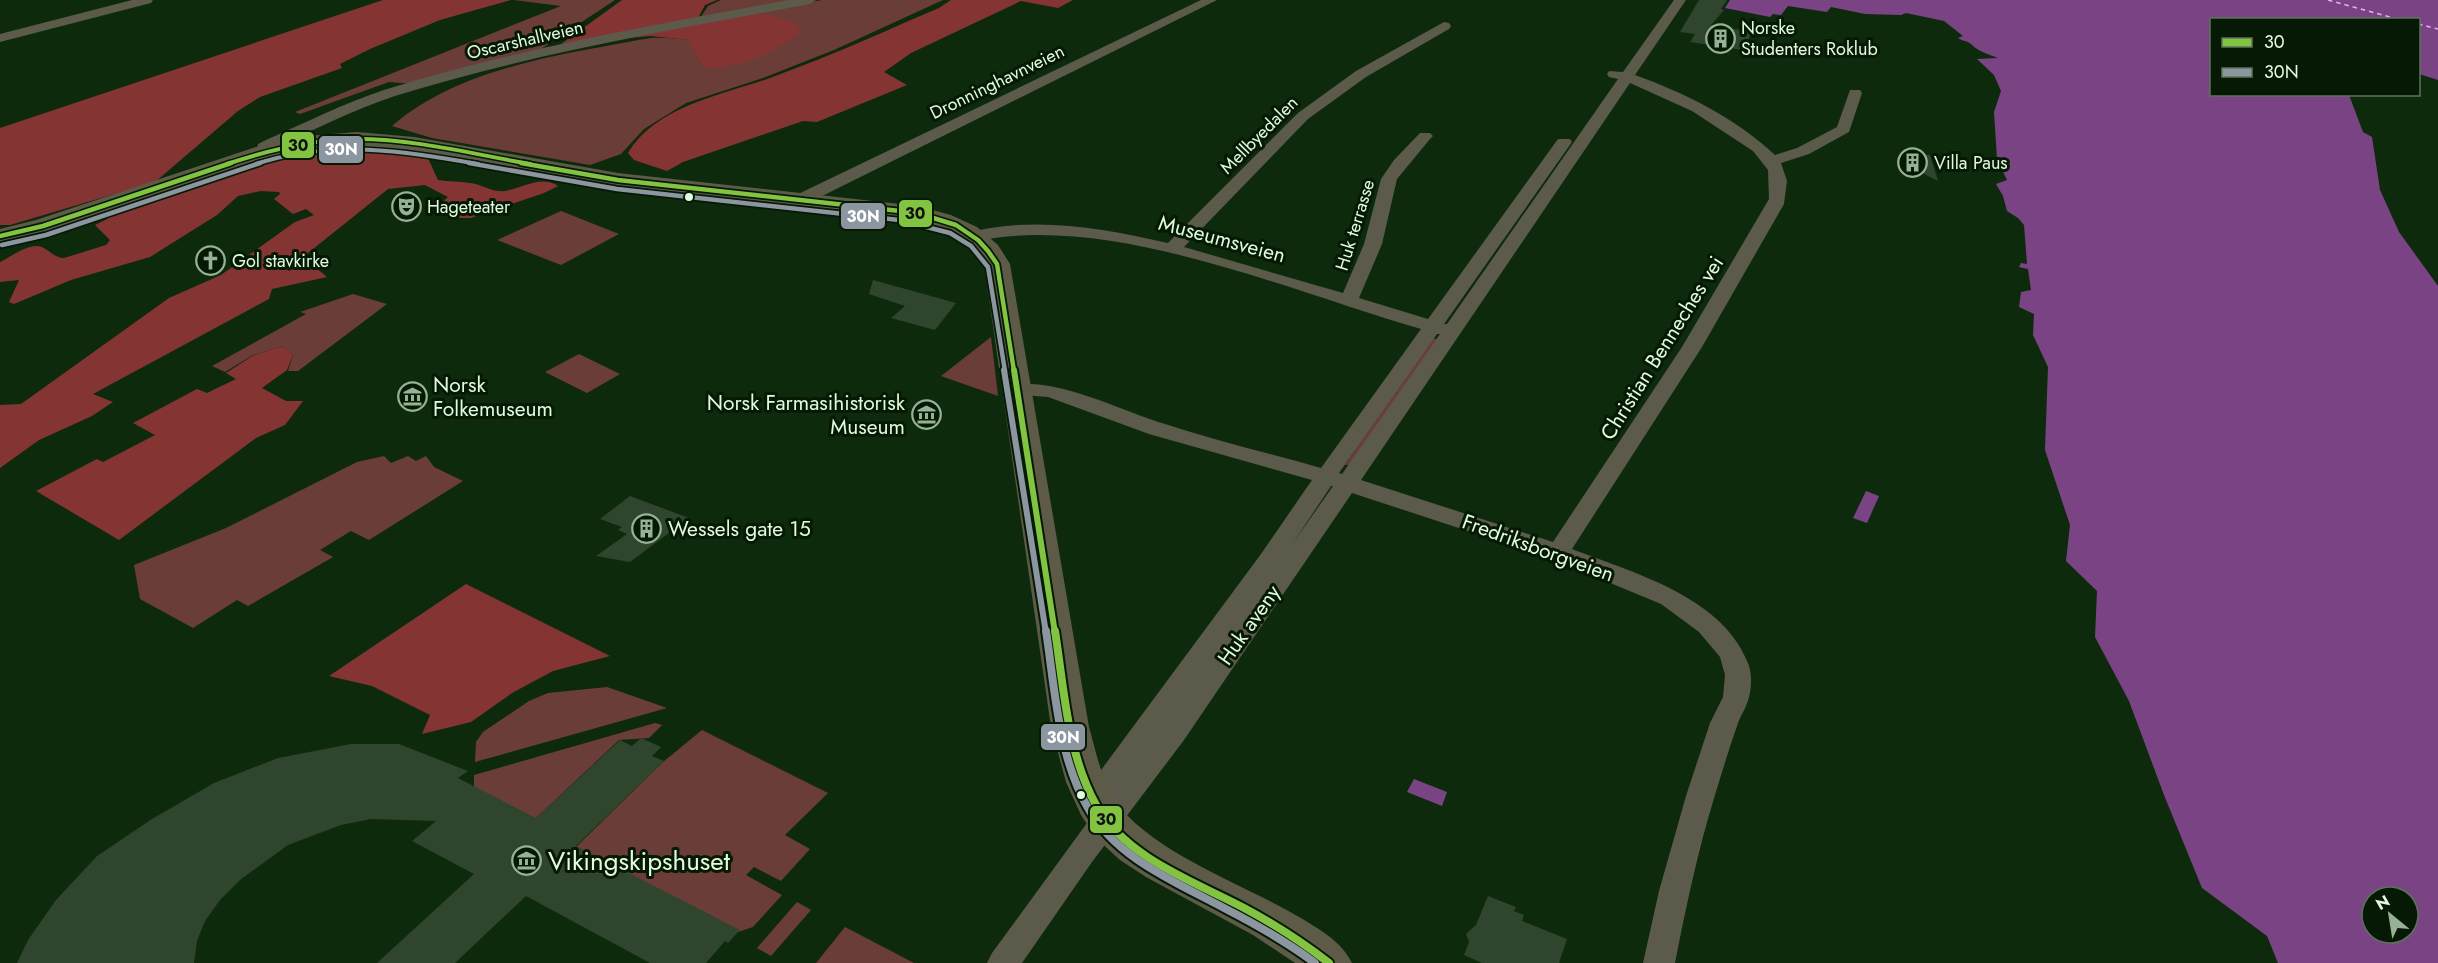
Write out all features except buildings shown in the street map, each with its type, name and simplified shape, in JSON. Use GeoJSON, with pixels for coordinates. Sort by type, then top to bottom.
{"type":"FeatureCollection","features":[{"type":"Feature","properties":{"kind":"street"},"geometry":{"type":"LineString","coordinates":[[0,38],[147,0]]}},
{"type":"Feature","properties":{"kind":"street","name":"Oscarshallveien"},"geometry":{"type":"LineString","coordinates":[[264,152],[264,147],[340,112],[388,94],[484,67],[713,18],[810,0]]}},
{"type":"Feature","properties":{"kind":"street","name":"Dronninghavnveien"},"geometry":{"type":"LineString","coordinates":[[800,200],[1211,0]]}},
{"type":"Feature","properties":{"kind":"street","name":"Huk aveny"},"geometry":{"type":"LineString","coordinates":[[1646,38],[1666,0]]}},
{"type":"Feature","properties":{"kind":"street","name":"Huk aveny"},"geometry":{"type":"LineString","coordinates":[[1003,963],[1100,811],[1270,560],[1336,480],[1646,38],[1680,0]]}},
{"type":"Feature","properties":{"kind":"street","name":"Mellbyedalen"},"geometry":{"type":"LineString","coordinates":[[1173,248],[1303,116],[1361,74],[1444,26]]}},
{"type":"Feature","properties":{"kind":"street"},"geometry":{"type":"LineString","coordinates":[[1620,75],[1649,85],[1736,132],[1771,160],[1803,151],[1844,129],[1855,93]]}},
{"type":"Feature","properties":{"kind":"street","name":"Huk terrasse"},"geometry":{"type":"LineString","coordinates":[[1348,299],[1352,295],[1373,244],[1389,180],[1400,163],[1425,136]]}},
{"type":"Feature","properties":{"kind":"street"},"geometry":{"type":"LineString","coordinates":[[0,236],[43,226],[73,214],[264,152],[324,141],[374,139],[602,178],[922,215],[952,223],[976,236],[989,248],[997,264],[1070,727],[1080,763],[1100,811],[1126,842],[1268,921],[1311,948],[1329,963]]}},
{"type":"Feature","properties":{"kind":"street","name":"Christian Benneches vei"},"geometry":{"type":"LineString","coordinates":[[1558,552],[1692,347],[1776,204],[1780,192],[1771,160]]}},
{"type":"Feature","properties":{"kind":"street"},"geometry":{"type":"LineString","coordinates":[[0,230],[73,214]]}},
{"type":"Feature","properties":{"kind":"street","name":"Museumsveien"},"geometry":{"type":"LineString","coordinates":[[976,236],[1019,228],[1052,228],[1173,248],[1442,329]]}},
{"type":"Feature","properties":{"kind":"street","name":"Fredriksborgveien"},"geometry":{"type":"LineString","coordinates":[[1017,390],[1050,391],[1157,429],[1336,480],[1558,552],[1670,598],[1708,626],[1730,652],[1735,662],[1738,675],[1736,697],[1724,723],[1700,796],[1674,891],[1659,963]]}},
{"type":"Feature","properties":{"kind":"shaded area"},"geometry":{"type":"Polygon","coordinates":[[[383,0],[511,0],[440,20],[370,49],[340,64],[342,68],[260,97],[238,111],[155,182],[10,225],[0,225],[0,128],[383,0]]]}},
{"type":"Feature","properties":{"kind":"shaded area"},"geometry":{"type":"Polygon","coordinates":[[[514,0],[615,0],[538,51],[415,84],[389,82],[300,114],[295,112],[561,6],[514,0]]]}},
{"type":"Feature","properties":{"kind":"shaded area"},"geometry":{"type":"Polygon","coordinates":[[[622,0],[717,0],[705,5],[697,20],[753,12],[792,21],[802,31],[779,47],[756,58],[731,65],[703,68],[688,40],[651,36],[561,44],[622,0]]]}},
{"type":"Feature","properties":{"kind":"shaded area"},"geometry":{"type":"Polygon","coordinates":[[[721,0],[801,0],[699,20],[708,6],[721,0]]]}},
{"type":"Feature","properties":{"kind":"shaded area"},"geometry":{"type":"Polygon","coordinates":[[[822,0],[943,0],[834,50],[763,78],[686,103],[644,129],[621,154],[590,165],[432,138],[392,126],[414,109],[439,95],[491,73],[546,58],[633,41],[657,38],[689,40],[703,68],[753,12],[822,0]]]}},
{"type":"Feature","properties":{"kind":"shaded area"},"geometry":{"type":"Polygon","coordinates":[[[951,0],[1073,0],[1058,8],[1021,1],[911,53],[884,72],[907,85],[817,122],[803,121],[683,162],[667,171],[634,160],[628,153],[640,137],[655,124],[692,104],[832,54],[939,8],[951,0]]]}},
{"type":"Feature","properties":{"kind":"shaded area"},"geometry":{"type":"Polygon","coordinates":[[[1730,0],[2438,0],[2438,80],[2420,74],[2420,18],[2210,18],[2210,96],[2349,96],[2363,132],[2372,137],[2380,190],[2399,232],[2438,286],[2438,963],[2278,963],[2267,936],[2202,888],[2129,701],[2095,637],[2097,591],[2066,561],[2070,525],[2045,450],[2048,367],[2033,335],[2034,314],[2019,307],[2021,292],[2031,290],[2028,269],[2019,267],[2021,263],[2027,264],[2024,225],[2007,211],[2003,196],[1996,184],[2007,180],[1997,159],[1994,112],[2001,91],[1994,75],[1977,59],[1998,58],[1958,38],[1963,36],[1944,21],[1906,13],[1901,15],[1865,14],[1831,7],[1827,12],[1788,6],[1781,15],[1773,14],[1770,17],[1725,8],[1730,0]]]}},
{"type":"Feature","properties":{"kind":"shaded area"},"geometry":{"type":"Polygon","coordinates":[[[352,146],[387,147],[426,154],[438,180],[474,184],[498,191],[536,182],[558,186],[471,218],[460,218],[440,204],[448,197],[425,185],[388,189],[303,257],[327,277],[272,289],[269,299],[93,394],[113,402],[92,416],[39,440],[0,468],[0,405],[21,404],[169,298],[221,275],[295,222],[314,215],[306,209],[293,214],[274,199],[280,194],[279,192],[261,191],[238,196],[217,215],[150,257],[71,280],[14,304],[9,302],[19,280],[0,282],[0,262],[20,251],[37,246],[55,256],[64,258],[106,245],[110,240],[95,225],[107,219],[110,210],[153,195],[178,194],[202,186],[206,175],[286,153],[352,146]]]}},
{"type":"Feature","properties":{"kind":"shaded area"},"geometry":{"type":"Polygon","coordinates":[[[561,211],[619,234],[561,265],[497,240],[561,211]]]}},
{"type":"Feature","properties":{"kind":"shaded area"},"geometry":{"type":"Polygon","coordinates":[[[353,294],[387,304],[298,371],[288,371],[293,355],[283,346],[253,355],[225,372],[212,366],[306,314],[300,312],[353,294]]]}},
{"type":"Feature","properties":{"kind":"shaded area"},"geometry":{"type":"Polygon","coordinates":[[[991,337],[998,396],[941,376],[991,337]]]}},
{"type":"Feature","properties":{"kind":"shaded area"},"geometry":{"type":"Polygon","coordinates":[[[1432,338],[1437,339],[1349,465],[1345,465],[1432,338]]]}},
{"type":"Feature","properties":{"kind":"shaded area"},"geometry":{"type":"Polygon","coordinates":[[[283,346],[293,355],[287,370],[262,388],[286,401],[303,401],[285,425],[256,438],[119,540],[36,491],[97,459],[103,462],[155,435],[133,423],[197,389],[207,393],[236,379],[226,373],[254,355],[283,346]]]}},
{"type":"Feature","properties":{"kind":"shaded area"},"geometry":{"type":"Polygon","coordinates":[[[579,354],[620,374],[587,393],[545,372],[579,354]]]}},
{"type":"Feature","properties":{"kind":"shaded area"},"geometry":{"type":"Polygon","coordinates":[[[384,456],[391,463],[408,456],[416,461],[426,456],[434,467],[463,481],[369,540],[351,531],[320,550],[333,557],[248,606],[237,600],[193,628],[140,599],[134,565],[226,528],[357,462],[384,456]]]}},
{"type":"Feature","properties":{"kind":"shaded area"},"geometry":{"type":"Polygon","coordinates":[[[1866,491],[1879,496],[1867,523],[1853,518],[1866,491]]]}},
{"type":"Feature","properties":{"kind":"shaded area"},"geometry":{"type":"Polygon","coordinates":[[[466,584],[610,656],[553,671],[512,693],[471,722],[422,734],[430,715],[372,686],[329,676],[466,584]]]}},
{"type":"Feature","properties":{"kind":"shaded area"},"geometry":{"type":"Polygon","coordinates":[[[607,687],[667,708],[475,762],[476,742],[483,732],[529,701],[548,693],[607,687]]]}},
{"type":"Feature","properties":{"kind":"shaded area"},"geometry":{"type":"Polygon","coordinates":[[[655,723],[662,725],[649,738],[619,740],[535,819],[474,788],[474,775],[655,723]]]}},
{"type":"Feature","properties":{"kind":"shaded area"},"geometry":{"type":"Polygon","coordinates":[[[702,730],[828,793],[785,835],[810,849],[781,881],[754,867],[746,875],[782,895],[753,927],[738,932],[576,847],[663,762],[702,730]]]}},
{"type":"Feature","properties":{"kind":"shaded area"},"geometry":{"type":"Polygon","coordinates":[[[1414,779],[1447,792],[1442,806],[1407,792],[1414,779]]]}},
{"type":"Feature","properties":{"kind":"shaded area"},"geometry":{"type":"Polygon","coordinates":[[[797,902],[811,910],[771,956],[757,948],[797,902]]]}},
{"type":"Feature","properties":{"kind":"shaded area"},"geometry":{"type":"Polygon","coordinates":[[[845,927],[914,963],[816,963],[845,927]]]}},
{"type":"Feature","properties":{"kind":"ferry route"},"geometry":{"type":"LineString","coordinates":[[2328,0],[2394,18]]}},
{"type":"Feature","properties":{"kind":"ferry route"},"geometry":{"type":"LineString","coordinates":[[2420,24],[2438,29]]}},
{"type":"Feature","properties":{"kind":"transit line","name":"30"},"geometry":{"type":"LineString","coordinates":[[0,236],[43,226],[264,152],[307,143],[357,139],[414,144],[618,180],[900,211],[956,225],[978,240],[997,264],[1070,727],[1082,771],[1095,803],[1113,828],[1142,853],[1268,921],[1329,963]]}},
{"type":"Feature","properties":{"kind":"transit line","name":"30N"},"geometry":{"type":"LineString","coordinates":[[2,245],[46,235],[266,161],[308,152],[357,148],[413,153],[617,189],[899,220],[925,225],[961,239],[980,255],[988,267],[1061,728],[1082,797],[1094,818],[1114,842],[1139,861],[1270,933],[1315,963]]}},
{"type":"Feature","properties":{"kind":"place","name":"Norske Studenters Roklub"},"geometry":{"type":"Point","coordinates":[1720,38]}},
{"type":"Feature","properties":{"kind":"place","name":"Villa Paus"},"geometry":{"type":"Point","coordinates":[1913,163]}},
{"type":"Feature","properties":{"kind":"place","name":"Hageteater"},"geometry":{"type":"Point","coordinates":[406,207]}},
{"type":"Feature","properties":{"kind":"place","name":"Gol stavkirke"},"geometry":{"type":"Point","coordinates":[211,261]}},
{"type":"Feature","properties":{"kind":"place","name":"Norsk Folkemuseum"},"geometry":{"type":"Point","coordinates":[412,397]}},
{"type":"Feature","properties":{"kind":"place","name":"Norsk Farmasihistorisk Museum"},"geometry":{"type":"Point","coordinates":[926,415]}},
{"type":"Feature","properties":{"kind":"place","name":"Wessels gate 15"},"geometry":{"type":"Point","coordinates":[647,529]}},
{"type":"Feature","properties":{"kind":"place","name":"Vikingskipshuset"},"geometry":{"type":"Point","coordinates":[527,861]}}]}
